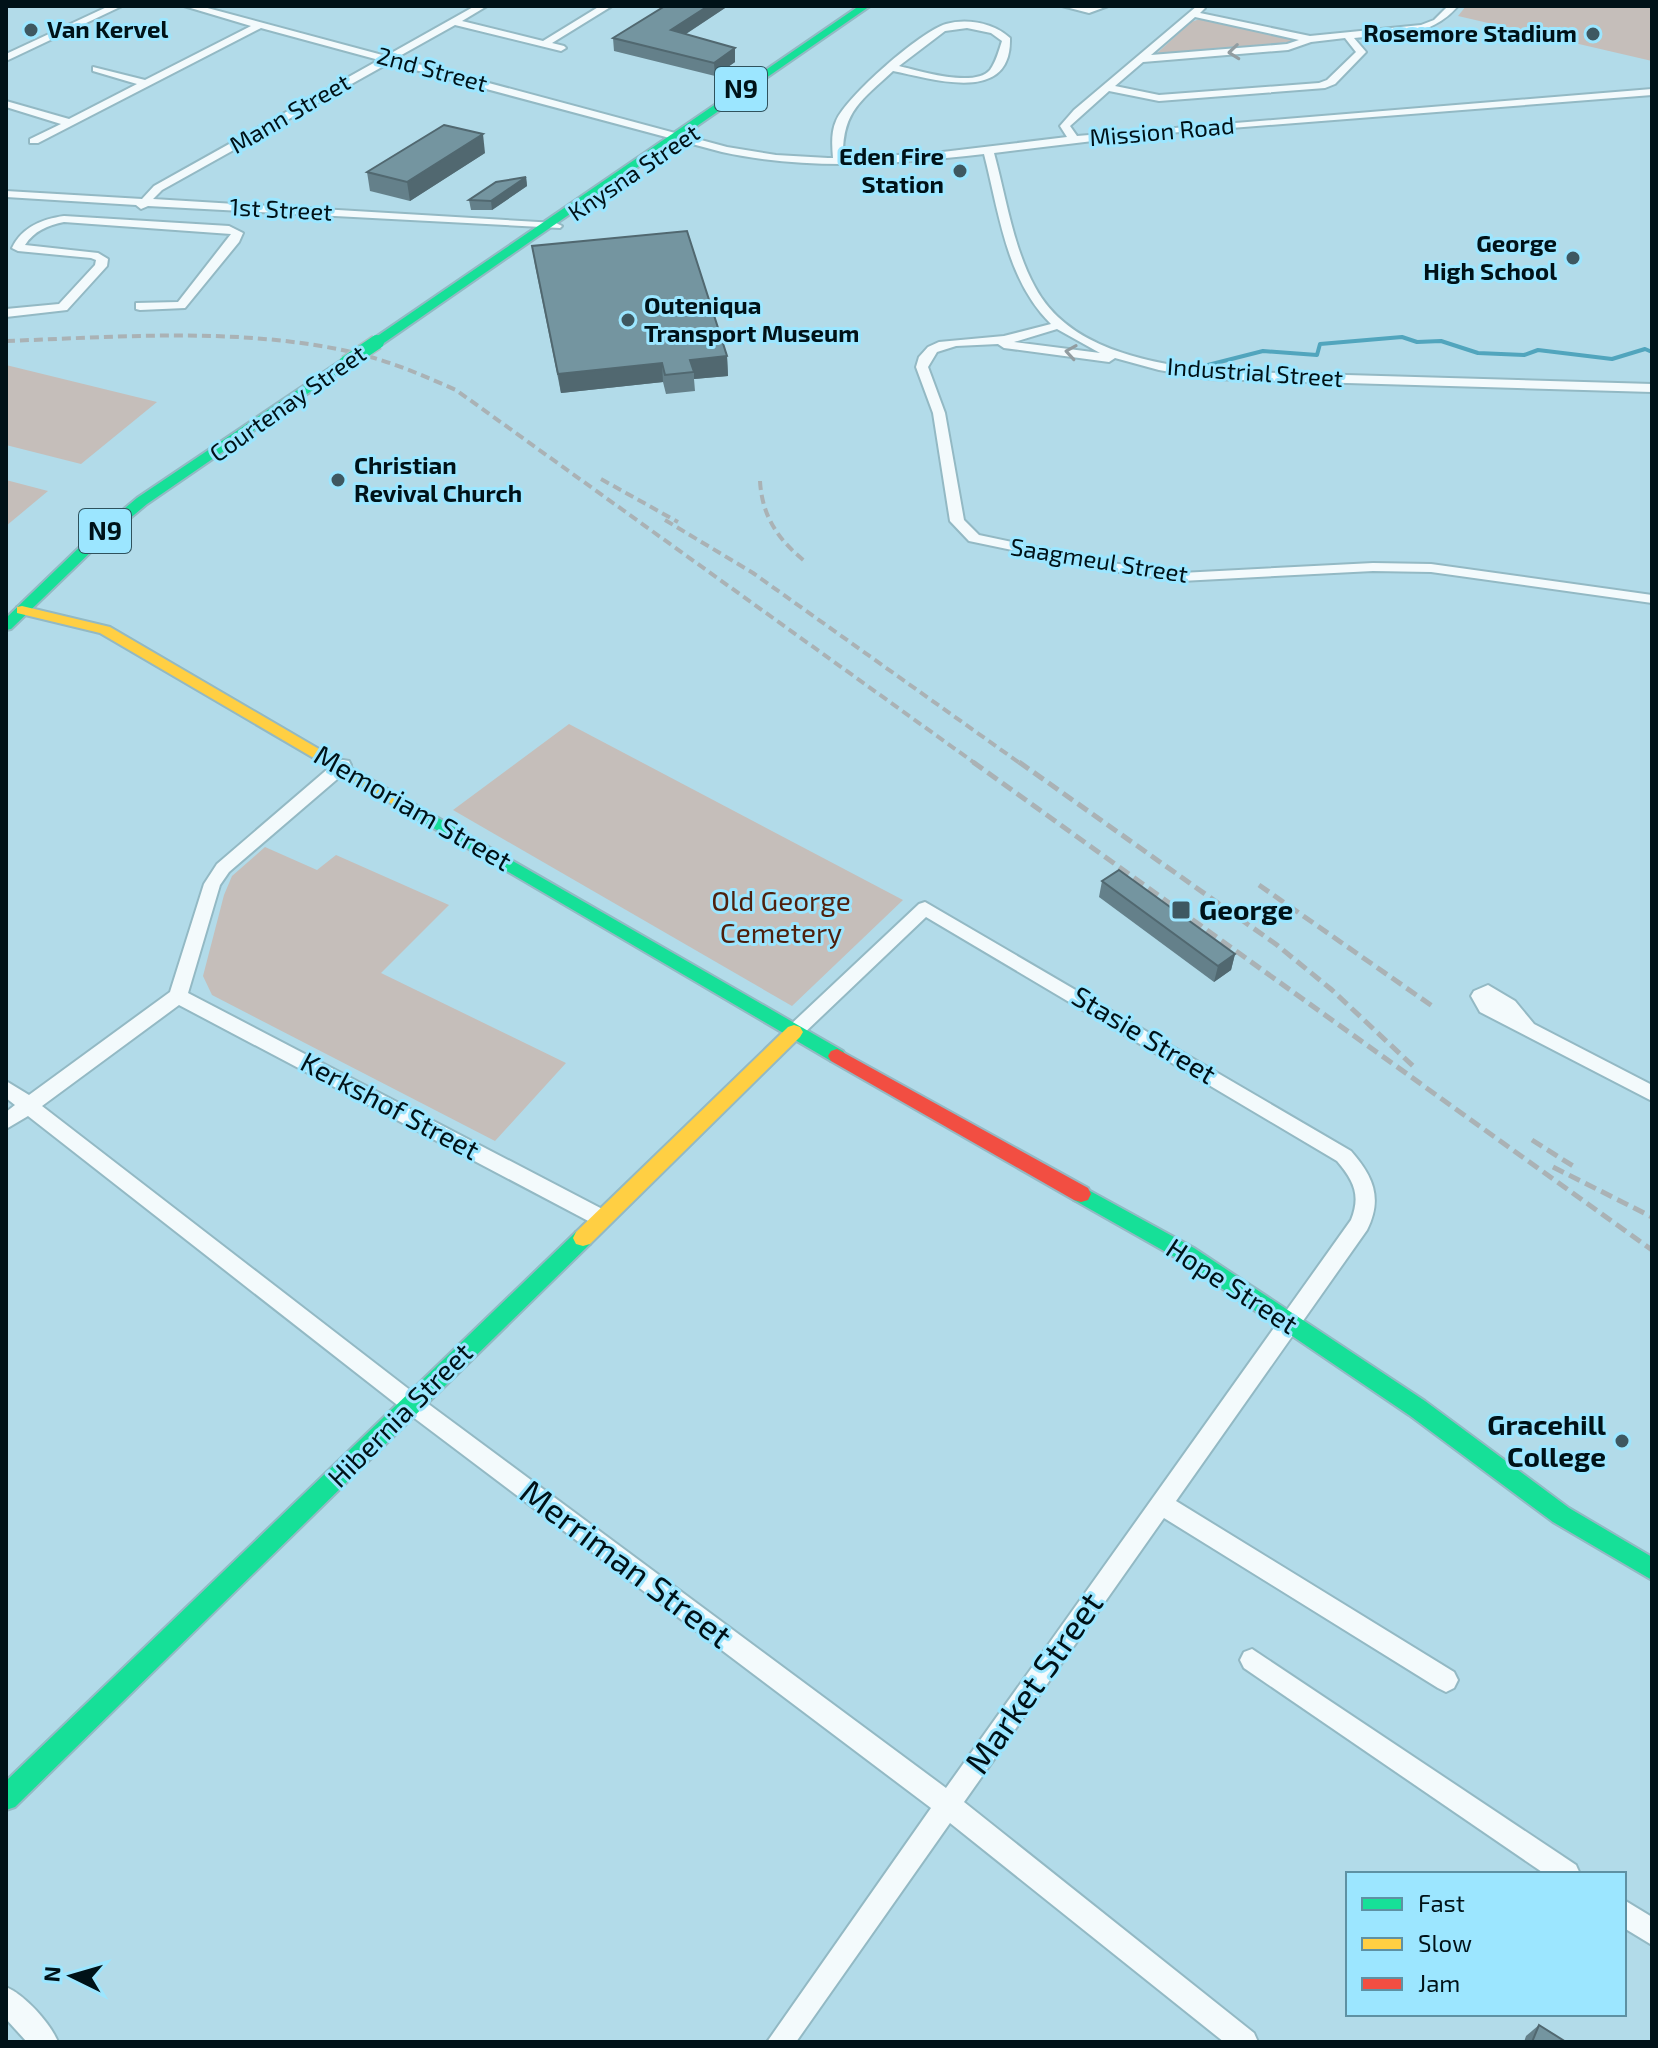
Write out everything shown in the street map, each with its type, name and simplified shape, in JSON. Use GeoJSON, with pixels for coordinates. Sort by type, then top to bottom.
{"type":"FeatureCollection","features":[{"type":"Feature","properties":{"kind":"main road","name":"Knysna Street"},"geometry":{"type":"LineString","coordinates":[[679,137],[865,6]]}},
{"type":"Feature","properties":{"kind":"main road","name":"Knysna Street"},"geometry":{"type":"LineString","coordinates":[[377,342],[877,6]]}},
{"type":"Feature","properties":{"kind":"main road","name":"Courtenay Street"},"geometry":{"type":"LineString","coordinates":[[6,626],[31,612],[193,474],[199,465],[377,342]]}},
{"type":"Feature","properties":{"kind":"main road","name":"Courtenay Street"},"geometry":{"type":"LineString","coordinates":[[6,646],[31,612]]}},
{"type":"Feature","properties":{"kind":"main road","name":"Memoriam Street"},"geometry":{"type":"LineString","coordinates":[[31,612],[105,630],[343,765],[794,1032]]}},
{"type":"Feature","properties":{"kind":"main road","name":"Hibernia Street"},"geometry":{"type":"LineString","coordinates":[[6,1798],[794,1032]]}},
{"type":"Feature","properties":{"kind":"main road","name":"Hope Street"},"geometry":{"type":"LineString","coordinates":[[794,1032],[1187,1254],[1417,1408],[1561,1515],[1652,1569]]}},
{"type":"Feature","properties":{"kind":"street","name":"2nd Street"},"geometry":{"type":"LineString","coordinates":[[189,6],[679,137]]}},
{"type":"Feature","properties":{"kind":"street","name":"Mann Street"},"geometry":{"type":"LineString","coordinates":[[143,202],[158,188],[482,6]]}},
{"type":"Feature","properties":{"kind":"street"},"geometry":{"type":"LineString","coordinates":[[544,44],[607,6]]}},
{"type":"Feature","properties":{"kind":"street"},"geometry":{"type":"LineString","coordinates":[[1067,6],[1089,10],[1103,6]]}},
{"type":"Feature","properties":{"kind":"street"},"geometry":{"type":"LineString","coordinates":[[1140,59],[1288,47],[1310,39],[1423,28],[1437,22],[1453,6]]}},
{"type":"Feature","properties":{"kind":"street"},"geometry":{"type":"LineString","coordinates":[[6,58],[113,7]]}},
{"type":"Feature","properties":{"kind":"street"},"geometry":{"type":"LineString","coordinates":[[1074,140],[1065,126],[1197,10],[1310,39]]}},
{"type":"Feature","properties":{"kind":"street"},"geometry":{"type":"LineString","coordinates":[[453,22],[561,48]]}},
{"type":"Feature","properties":{"kind":"street"},"geometry":{"type":"LineString","coordinates":[[34,141],[260,25]]}},
{"type":"Feature","properties":{"kind":"street"},"geometry":{"type":"LineString","coordinates":[[838,160],[839,131],[845,115],[892,68],[946,27],[964,25],[994,31],[1007,40],[995,69],[980,79],[959,80],[892,68]]}},
{"type":"Feature","properties":{"kind":"street"},"geometry":{"type":"LineString","coordinates":[[1107,87],[1159,98],[1321,86],[1331,82],[1361,52],[1348,36]]}},
{"type":"Feature","properties":{"kind":"street"},"geometry":{"type":"LineString","coordinates":[[97,69],[146,84]]}},
{"type":"Feature","properties":{"kind":"street","name":"Mission Road"},"geometry":{"type":"LineString","coordinates":[[679,137],[750,154],[838,160],[901,159],[1074,140],[1652,92]]}},
{"type":"Feature","properties":{"kind":"street"},"geometry":{"type":"LineString","coordinates":[[6,104],[70,123]]}},
{"type":"Feature","properties":{"kind":"street","name":"Industrial Street"},"geometry":{"type":"LineString","coordinates":[[988,150],[1028,287],[1059,325],[1097,346],[1148,364],[1210,375],[1652,388]]}},
{"type":"Feature","properties":{"kind":"street","name":"1st Street"},"geometry":{"type":"LineString","coordinates":[[6,194],[550,225]]}},
{"type":"Feature","properties":{"kind":"street"},"geometry":{"type":"LineString","coordinates":[[135,223],[143,202]]}},
{"type":"Feature","properties":{"kind":"street"},"geometry":{"type":"LineString","coordinates":[[6,313],[63,307],[101,266],[102,259],[94,255],[18,248],[20,242],[39,227],[64,219],[229,229],[238,236],[181,305],[140,306]]}},
{"type":"Feature","properties":{"kind":"street"},"geometry":{"type":"LineString","coordinates":[[1027,333],[1034,316],[1028,287]]}},
{"type":"Feature","properties":{"kind":"street","name":"Saagmeul Street"},"geometry":{"type":"LineString","coordinates":[[1059,325],[986,342],[937,347],[925,356],[922,367],[939,413],[957,521],[974,538],[1112,567],[1181,577],[1373,567],[1431,568],[1652,599]]}},
{"type":"Feature","properties":{"kind":"street"},"geometry":{"type":"LineString","coordinates":[[986,342],[1148,364]]}},
{"type":"Feature","properties":{"kind":"street"},"geometry":{"type":"LineString","coordinates":[[6,1122],[178,996],[212,884],[223,868],[343,765]]}},
{"type":"Feature","properties":{"kind":"street","name":"Stasie Street"},"geometry":{"type":"LineString","coordinates":[[794,1032],[925,908],[1124,1023],[1344,1156],[1363,1176],[1368,1205],[1360,1224],[1288,1323]]}},
{"type":"Feature","properties":{"kind":"street","name":"Kerkshof Street"},"geometry":{"type":"LineString","coordinates":[[178,996],[601,1218]]}},
{"type":"Feature","properties":{"kind":"street"},"geometry":{"type":"LineString","coordinates":[[1526,1026],[1652,1094]]}},
{"type":"Feature","properties":{"kind":"street","name":"Merriman Street"},"geometry":{"type":"LineString","coordinates":[[6,1088],[412,1404],[948,1805],[1245,2042]]}},
{"type":"Feature","properties":{"kind":"street","name":"Market Street"},"geometry":{"type":"LineString","coordinates":[[780,2042],[1288,1323]]}},
{"type":"Feature","properties":{"kind":"street"},"geometry":{"type":"LineString","coordinates":[[1160,1503],[1446,1680]]}},
{"type":"Feature","properties":{"kind":"street"},"geometry":{"type":"LineString","coordinates":[[1252,1660],[1564,1872]]}},
{"type":"Feature","properties":{"kind":"street"},"geometry":{"type":"LineString","coordinates":[[1626,1914],[1652,1932]]}},
{"type":"Feature","properties":{"kind":"street"},"geometry":{"type":"LineString","coordinates":[[6,2000],[45,2042]]}},
{"type":"Feature","properties":{"kind":"green space","name":"Rosemore Stadium"},"geometry":{"type":"Polygon","coordinates":[[[1466,6],[1652,6],[1652,61],[1458,16],[1466,6]]]}},
{"type":"Feature","properties":{"kind":"green space"},"geometry":{"type":"Polygon","coordinates":[[[1200,19],[1299,41],[1155,55],[1191,22],[1200,19]]]}},
{"type":"Feature","properties":{"kind":"green space"},"geometry":{"type":"Polygon","coordinates":[[[6,365],[157,402],[81,464],[6,445],[6,365]]]}},
{"type":"Feature","properties":{"kind":"green space"},"geometry":{"type":"Polygon","coordinates":[[[6,480],[48,491],[6,526],[6,480]]]}},
{"type":"Feature","properties":{"kind":"green space","name":"Old George Cemetery"},"geometry":{"type":"Polygon","coordinates":[[[569,724],[903,900],[792,1006],[453,810],[569,724]]]}},
{"type":"Feature","properties":{"kind":"green space"},"geometry":{"type":"Polygon","coordinates":[[[265,847],[317,870],[336,855],[449,905],[381,973],[566,1063],[495,1141],[212,995],[203,976],[224,895],[232,876],[265,847]]]}},
{"type":"Feature","properties":{"kind":"building"},"geometry":{"type":"Polygon","coordinates":[[[665,6],[708,6],[671,30],[735,48],[714,63],[613,38],[665,6]]]}},
{"type":"Feature","properties":{"kind":"building"},"geometry":{"type":"Polygon","coordinates":[[[444,125],[483,134],[407,182],[367,172],[444,125]]]}},
{"type":"Feature","properties":{"kind":"building"},"geometry":{"type":"Polygon","coordinates":[[[526,177],[491,201],[469,200],[496,182],[526,177]]]}},
{"type":"Feature","properties":{"kind":"building","name":"Outeniqua Transport Museum"},"geometry":{"type":"Polygon","coordinates":[[[687,231],[727,356],[690,360],[694,372],[665,375],[662,363],[558,374],[532,246],[687,231]]]}},
{"type":"Feature","properties":{"kind":"building"},"geometry":{"type":"Polygon","coordinates":[[[1119,870],[1235,954],[1218,966],[1102,881],[1119,870]]]}},
{"type":"Feature","properties":{"kind":"building"},"geometry":{"type":"Polygon","coordinates":[[[1539,2025],[1566,2042],[1532,2042],[1539,2025]]]}},
{"type":"Feature","properties":{"kind":"waterway"},"geometry":{"type":"LineString","coordinates":[[1200,367],[1263,351],[1317,355],[1320,344],[1402,337],[1417,342],[1441,341],[1478,353],[1524,355],[1538,350],[1612,359],[1645,349],[1652,352]]}},
{"type":"Feature","properties":{"kind":"railway"},"geometry":{"type":"LineString","coordinates":[[6,341],[134,336],[262,339],[361,354],[443,384],[456,390],[976,764]]}},
{"type":"Feature","properties":{"kind":"railway"},"geometry":{"type":"LineString","coordinates":[[601,479],[678,522]]}},
{"type":"Feature","properties":{"kind":"railway"},"geometry":{"type":"LineString","coordinates":[[760,481],[768,517],[780,537],[807,563]]}},
{"type":"Feature","properties":{"kind":"railway"},"geometry":{"type":"LineString","coordinates":[[665,520],[753,573],[1021,764]]}},
{"type":"Feature","properties":{"kind":"railway"},"geometry":{"type":"LineString","coordinates":[[973,762],[1652,1250]]}},
{"type":"Feature","properties":{"kind":"railway"},"geometry":{"type":"LineString","coordinates":[[1019,762],[1277,945],[1332,990],[1413,1066]]}},
{"type":"Feature","properties":{"kind":"railway"},"geometry":{"type":"LineString","coordinates":[[1259,885],[1435,1008]]}},
{"type":"Feature","properties":{"kind":"railway"},"geometry":{"type":"LineString","coordinates":[[1532,1140],[1573,1166]]}},
{"type":"Feature","properties":{"kind":"railway"},"geometry":{"type":"LineString","coordinates":[[1553,1167],[1652,1217]]}},
{"type":"Feature","properties":{"kind":"traffic: fast"},"geometry":{"type":"LineString","coordinates":[[377,342],[865,6]]}},
{"type":"Feature","properties":{"kind":"traffic: fast"},"geometry":{"type":"LineString","coordinates":[[346,363],[377,342]]}},
{"type":"Feature","properties":{"kind":"traffic: fast"},"geometry":{"type":"LineString","coordinates":[[6,626],[92,543],[142,501],[346,363]]}},
{"type":"Feature","properties":{"kind":"traffic: fast"},"geometry":{"type":"LineString","coordinates":[[400,801],[837,1056]]}},
{"type":"Feature","properties":{"kind":"traffic: fast"},"geometry":{"type":"LineString","coordinates":[[1081,1194],[1187,1254],[1417,1408],[1561,1515],[1652,1569]]}},
{"type":"Feature","properties":{"kind":"traffic: fast"},"geometry":{"type":"LineString","coordinates":[[6,1798],[583,1238]]}},
{"type":"Feature","properties":{"kind":"traffic: slow"},"geometry":{"type":"LineString","coordinates":[[22,610],[105,630],[400,801]]}},
{"type":"Feature","properties":{"kind":"traffic: slow"},"geometry":{"type":"LineString","coordinates":[[583,1238],[794,1032]]}},
{"type":"Feature","properties":{"kind":"traffic: jam"},"geometry":{"type":"LineString","coordinates":[[837,1056],[1081,1194]]}},
{"type":"Feature","properties":{"kind":"place","name":"Van Kervel"},"geometry":{"type":"Point","coordinates":[31,30]}},
{"type":"Feature","properties":{"kind":"place","name":"Rosemore Stadium"},"geometry":{"type":"Point","coordinates":[1593,34]}},
{"type":"Feature","properties":{"kind":"place","name":"Eden Fire Station"},"geometry":{"type":"Point","coordinates":[960,171]}},
{"type":"Feature","properties":{"kind":"place","name":"George High School"},"geometry":{"type":"Point","coordinates":[1573,258]}},
{"type":"Feature","properties":{"kind":"place","name":"Outeniqua Transport Museum"},"geometry":{"type":"Point","coordinates":[628,320]}},
{"type":"Feature","properties":{"kind":"place","name":"Christian Revival Church"},"geometry":{"type":"Point","coordinates":[338,480]}},
{"type":"Feature","properties":{"kind":"place","name":"George"},"geometry":{"type":"Point","coordinates":[1181,910]}},
{"type":"Feature","properties":{"kind":"place","name":"Gracehill College"},"geometry":{"type":"Point","coordinates":[1622,1441]}}]}
